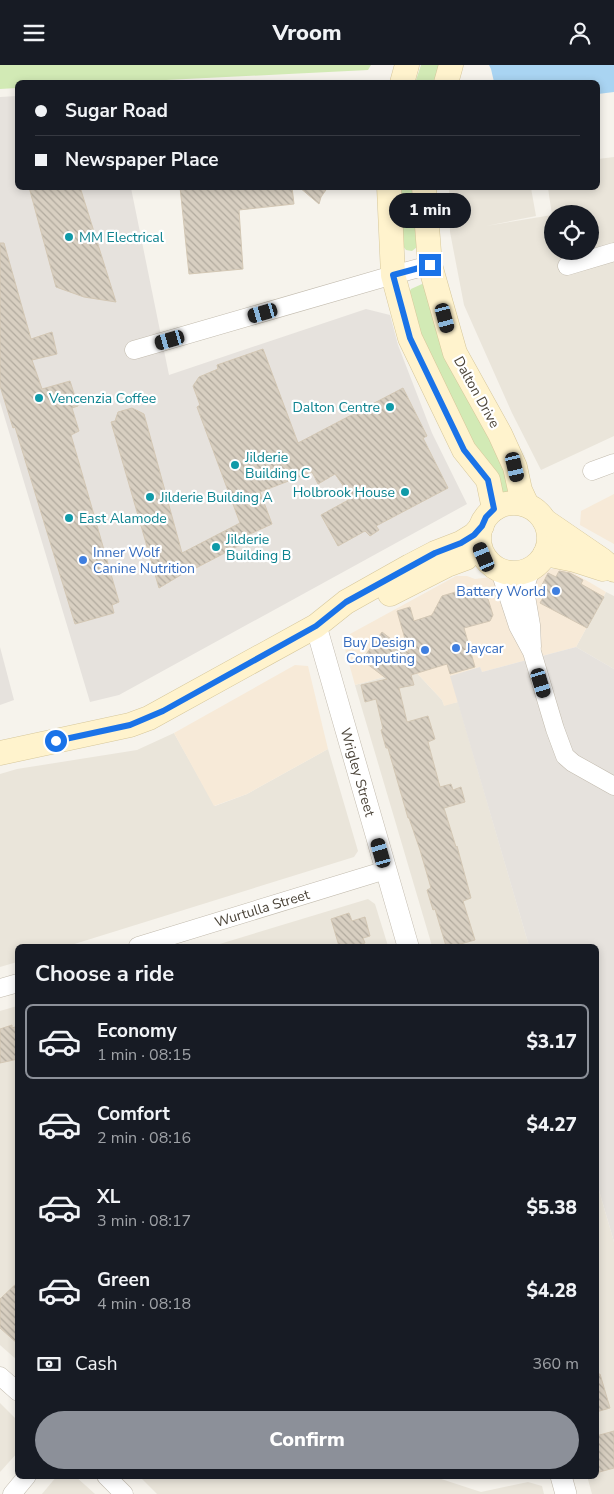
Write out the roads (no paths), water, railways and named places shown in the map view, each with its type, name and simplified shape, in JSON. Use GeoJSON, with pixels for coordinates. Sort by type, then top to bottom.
{"type":"FeatureCollection","features":[{"type":"Feature","properties":{"kind":"main road"},"geometry":{"type":"LineString","coordinates":[[403,80],[407,65]]}},
{"type":"Feature","properties":{"kind":"main road"},"geometry":{"type":"LineString","coordinates":[[447,80],[451,65]]}},
{"type":"Feature","properties":{"kind":"main road"},"geometry":{"type":"LineString","coordinates":[[389,190],[393,275],[410,338],[464,450],[488,480],[488,518],[479,536],[480,547],[494,566]]}},
{"type":"Feature","properties":{"kind":"main road","name":"Dalton Drive"},"geometry":{"type":"LineString","coordinates":[[424,190],[430,265],[455,353],[500,434],[515,467],[520,490],[536,513]]}},
{"type":"Feature","properties":{"kind":"main road"},"geometry":{"type":"LineString","coordinates":[[0,753],[122,727],[148,718],[316,626],[346,602],[435,553],[461,543],[474,535],[488,518],[504,505],[516,503],[536,513],[614,571]]}},
{"type":"Feature","properties":{"kind":"main road"},"geometry":{"type":"LineString","coordinates":[[316,626],[338,622],[462,558],[472,556],[510,573],[521,573],[538,562],[549,544],[549,532],[536,513]]}},
{"type":"Feature","properties":{"kind":"main road"},"geometry":{"type":"LineString","coordinates":[[538,562],[575,560],[614,571]]}},
{"type":"Feature","properties":{"kind":"street"},"geometry":{"type":"LineString","coordinates":[[567,267],[614,252]]}},
{"type":"Feature","properties":{"kind":"street"},"geometry":{"type":"LineString","coordinates":[[134,350],[430,265]]}},
{"type":"Feature","properties":{"kind":"street"},"geometry":{"type":"LineString","coordinates":[[592,471],[614,463]]}},
{"type":"Feature","properties":{"kind":"street"},"geometry":{"type":"LineString","coordinates":[[532,652],[526,584],[538,562]]}},
{"type":"Feature","properties":{"kind":"street"},"geometry":{"type":"LineString","coordinates":[[494,566],[518,626],[532,652],[565,756],[573,763],[614,786]]}},
{"type":"Feature","properties":{"kind":"street","name":"Wrigley Street"},"geometry":{"type":"LineString","coordinates":[[316,626],[407,944]]}},
{"type":"Feature","properties":{"kind":"street","name":"Wurtulla Street"},"geometry":{"type":"LineString","coordinates":[[145,944],[386,870]]}},
{"type":"Feature","properties":{"kind":"street"},"geometry":{"type":"LineString","coordinates":[[0,989],[15,984]]}},
{"type":"Feature","properties":{"kind":"street"},"geometry":{"type":"LineString","coordinates":[[0,1376],[15,1389]]}},
{"type":"Feature","properties":{"kind":"street"},"geometry":{"type":"LineString","coordinates":[[12,1494],[24,1479]]}},
{"type":"Feature","properties":{"kind":"street"},"geometry":{"type":"LineString","coordinates":[[109,1479],[124,1494]]}},
{"type":"Feature","properties":{"kind":"street"},"geometry":{"type":"LineString","coordinates":[[562,1479],[566,1494]]}},
{"type":"Feature","properties":{"kind":"water"},"geometry":{"type":"Polygon","coordinates":[[[489,65],[614,65],[614,92],[600,94],[600,80],[494,80],[489,65]]]}},
{"type":"Feature","properties":{"kind":"place","name":"MM Electrical"},"geometry":{"type":"Point","coordinates":[69,237]}},
{"type":"Feature","properties":{"kind":"place","name":"Vencenzia Coffee"},"geometry":{"type":"Point","coordinates":[39,398]}},
{"type":"Feature","properties":{"kind":"place","name":"Dalton Centre"},"geometry":{"type":"Point","coordinates":[390,407]}},
{"type":"Feature","properties":{"kind":"place","name":"Jilderie Building C"},"geometry":{"type":"Point","coordinates":[235,465]}},
{"type":"Feature","properties":{"kind":"place","name":"Holbrook House"},"geometry":{"type":"Point","coordinates":[405,492]}},
{"type":"Feature","properties":{"kind":"place","name":"Jilderie Building A"},"geometry":{"type":"Point","coordinates":[150,497]}},
{"type":"Feature","properties":{"kind":"place","name":"East Alamode"},"geometry":{"type":"Point","coordinates":[69,518]}},
{"type":"Feature","properties":{"kind":"place","name":"Jilderie Building B"},"geometry":{"type":"Point","coordinates":[216,547]}},
{"type":"Feature","properties":{"kind":"place","name":"Inner Wolf Canine Nutrition"},"geometry":{"type":"Point","coordinates":[83,560]}},
{"type":"Feature","properties":{"kind":"place","name":"Battery World"},"geometry":{"type":"Point","coordinates":[556,591]}},
{"type":"Feature","properties":{"kind":"place","name":"Jaycar"},"geometry":{"type":"Point","coordinates":[456,648]}},
{"type":"Feature","properties":{"kind":"place","name":"Buy Design Computing"},"geometry":{"type":"Point","coordinates":[425,650]}}]}
